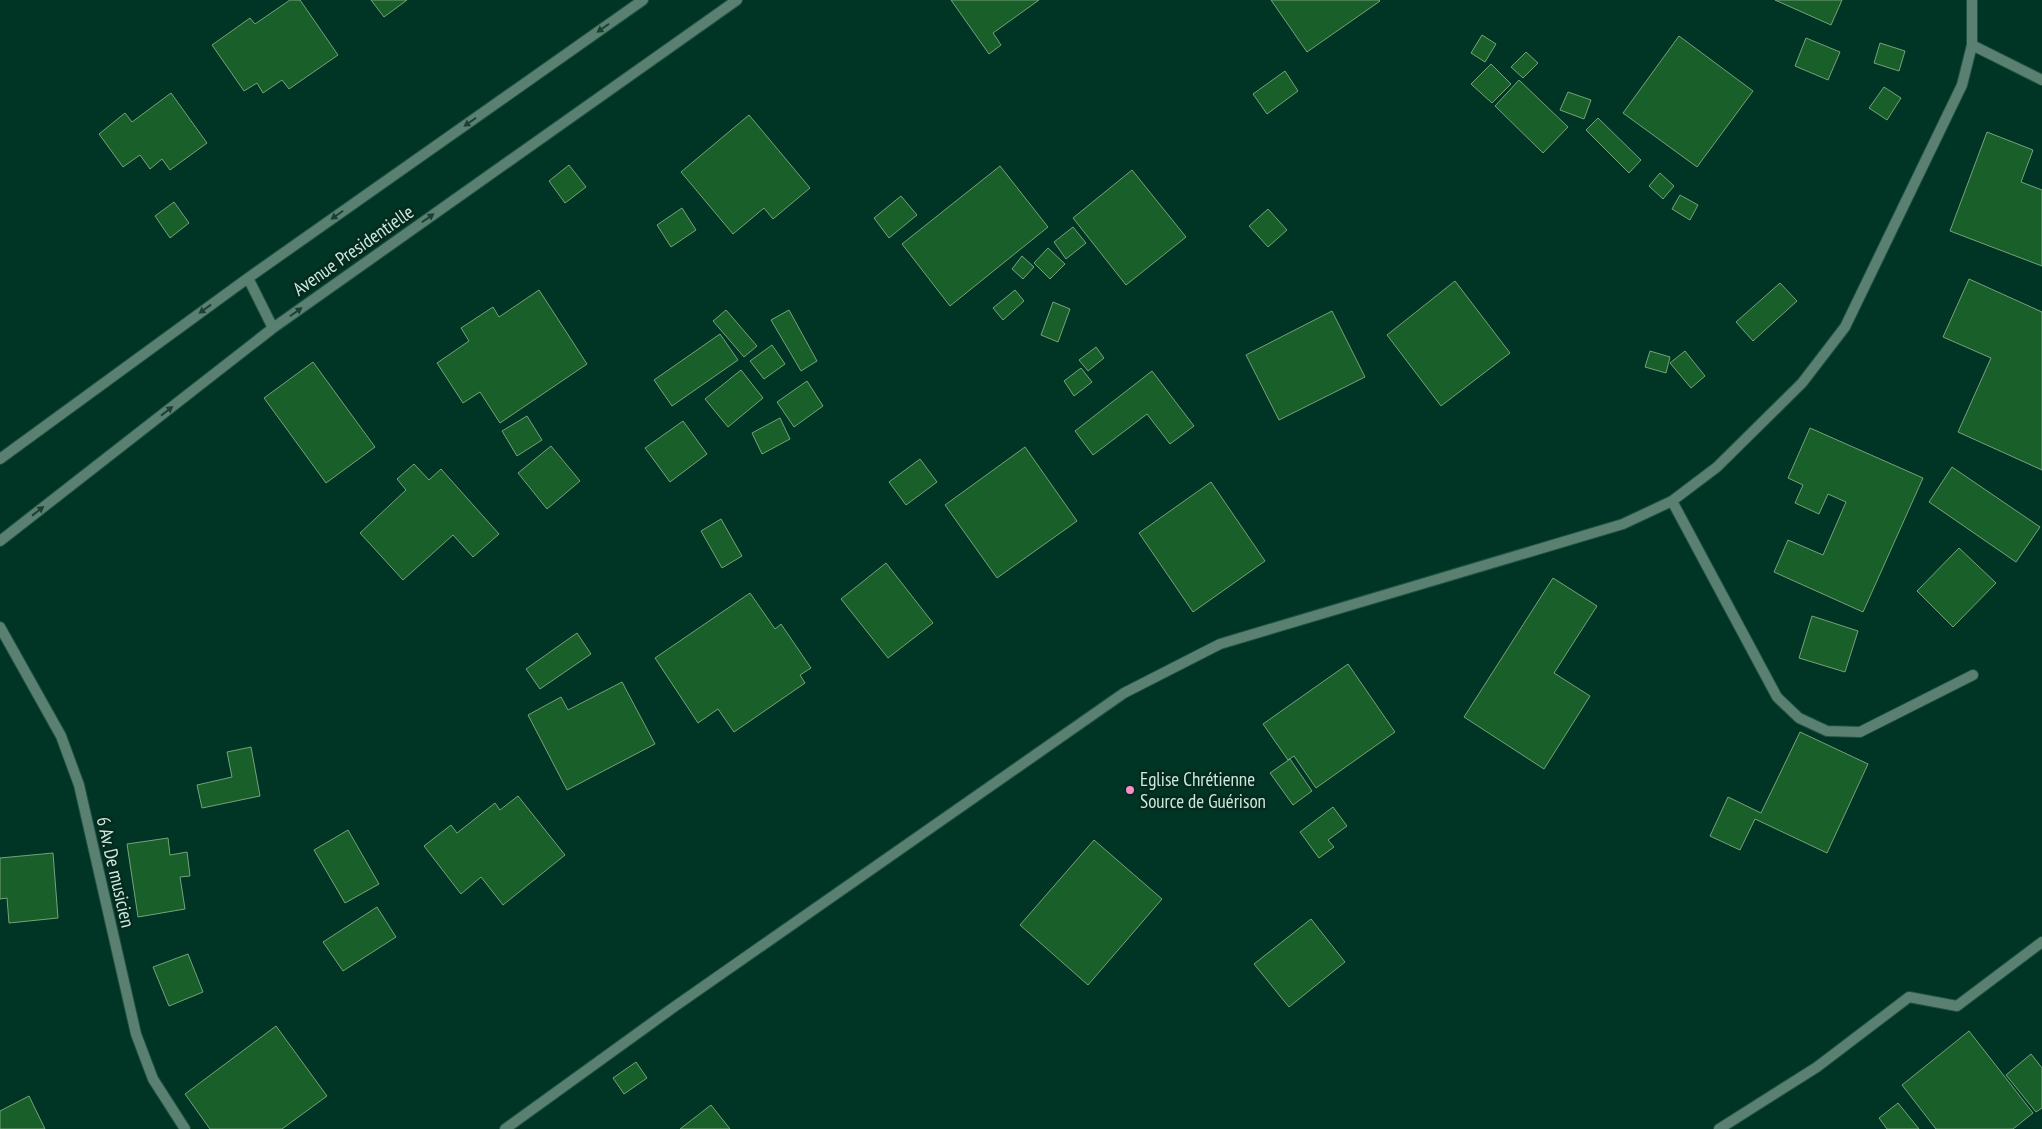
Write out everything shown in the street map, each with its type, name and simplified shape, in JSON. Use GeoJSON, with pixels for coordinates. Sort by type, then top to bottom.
{"type":"FeatureCollection","features":[{"type":"Feature","properties":{"kind":"street","name":"Avenue Presidentielle"},"geometry":{"type":"LineString","coordinates":[[0,459],[248,278],[643,0]]}},
{"type":"Feature","properties":{"kind":"street","name":"Avenue Presidentielle"},"geometry":{"type":"LineString","coordinates":[[0,541],[273,328],[736,0]]}},
{"type":"Feature","properties":{"kind":"street"},"geometry":{"type":"LineString","coordinates":[[505,1129],[674,1008],[1124,693],[1220,644],[1623,524],[1672,501],[1717,467],[1802,383],[1845,327],[1962,85],[1972,45],[1972,0]]}},
{"type":"Feature","properties":{"kind":"street"},"geometry":{"type":"LineString","coordinates":[[1972,45],[2042,80]]}},
{"type":"Feature","properties":{"kind":"street"},"geometry":{"type":"LineString","coordinates":[[248,278],[273,328]]}},
{"type":"Feature","properties":{"kind":"street"},"geometry":{"type":"LineString","coordinates":[[1672,501],[1777,697],[1799,718],[1827,731],[1860,732],[1973,675]]}},
{"type":"Feature","properties":{"kind":"street","name":"6 Av. De musicien"},"geometry":{"type":"LineString","coordinates":[[0,627],[61,736],[78,785],[136,1034],[153,1079],[185,1129]]}},
{"type":"Feature","properties":{"kind":"street"},"geometry":{"type":"LineString","coordinates":[[1719,1129],[1816,1067],[1909,997],[1957,1006],[2042,942]]}},
{"type":"Feature","properties":{"kind":"building"},"geometry":{"type":"Polygon","coordinates":[[[290,0],[300,0],[338,55],[289,89],[282,80],[263,93],[257,83],[244,91],[212,45],[250,18],[255,24],[290,0]]]}},
{"type":"Feature","properties":{"kind":"building"},"geometry":{"type":"Polygon","coordinates":[[[371,0],[407,0],[384,17],[371,0]]]}},
{"type":"Feature","properties":{"kind":"building"},"geometry":{"type":"Polygon","coordinates":[[[951,0],[1039,0],[993,33],[1001,45],[989,54],[951,0]]]}},
{"type":"Feature","properties":{"kind":"building"},"geometry":{"type":"Polygon","coordinates":[[[1271,0],[1379,0],[1380,1],[1307,52],[1271,0]]]}},
{"type":"Feature","properties":{"kind":"building"},"geometry":{"type":"Polygon","coordinates":[[[1775,0],[1842,0],[1831,25],[1775,0]]]}},
{"type":"Feature","properties":{"kind":"building"},"geometry":{"type":"Polygon","coordinates":[[[1482,35],[1496,44],[1485,62],[1471,53],[1482,35]]]}},
{"type":"Feature","properties":{"kind":"building"},"geometry":{"type":"Polygon","coordinates":[[[1679,36],[1753,91],[1697,167],[1623,113],[1679,36]]]}},
{"type":"Feature","properties":{"kind":"building"},"geometry":{"type":"Polygon","coordinates":[[[1806,38],[1840,52],[1828,80],[1795,66],[1806,38]]]}},
{"type":"Feature","properties":{"kind":"building"},"geometry":{"type":"Polygon","coordinates":[[[1880,43],[1905,51],[1899,71],[1874,63],[1880,43]]]}},
{"type":"Feature","properties":{"kind":"building"},"geometry":{"type":"Polygon","coordinates":[[[1526,52],[1538,63],[1523,78],[1511,67],[1526,52]]]}},
{"type":"Feature","properties":{"kind":"building"},"geometry":{"type":"Polygon","coordinates":[[[1491,64],[1511,84],[1492,103],[1471,84],[1491,64]]]}},
{"type":"Feature","properties":{"kind":"building"},"geometry":{"type":"Polygon","coordinates":[[[1285,71],[1298,91],[1267,114],[1253,94],[1285,71]]]}},
{"type":"Feature","properties":{"kind":"building"},"geometry":{"type":"Polygon","coordinates":[[[1519,80],[1568,127],[1543,153],[1495,106],[1519,80]]]}},
{"type":"Feature","properties":{"kind":"building"},"geometry":{"type":"Polygon","coordinates":[[[1884,87],[1901,98],[1887,120],[1869,108],[1884,87]]]}},
{"type":"Feature","properties":{"kind":"building"},"geometry":{"type":"Polygon","coordinates":[[[1568,92],[1591,100],[1584,119],[1560,110],[1568,92]]]}},
{"type":"Feature","properties":{"kind":"building"},"geometry":{"type":"Polygon","coordinates":[[[171,93],[207,143],[170,170],[162,159],[150,169],[140,155],[123,167],[99,134],[125,113],[132,122],[171,93]]]}},
{"type":"Feature","properties":{"kind":"building"},"geometry":{"type":"Polygon","coordinates":[[[749,115],[810,188],[773,219],[764,208],[733,234],[681,172],[749,115]]]}},
{"type":"Feature","properties":{"kind":"building"},"geometry":{"type":"Polygon","coordinates":[[[1598,118],[1641,160],[1629,173],[1586,130],[1598,118]]]}},
{"type":"Feature","properties":{"kind":"building"},"geometry":{"type":"Polygon","coordinates":[[[1987,132],[2033,150],[2021,182],[2042,190],[2042,266],[1950,231],[1987,132]]]}},
{"type":"Feature","properties":{"kind":"building"},"geometry":{"type":"Polygon","coordinates":[[[569,165],[586,187],[565,203],[549,181],[569,165]]]}},
{"type":"Feature","properties":{"kind":"building"},"geometry":{"type":"Polygon","coordinates":[[[1000,166],[1048,227],[950,306],[902,244],[1000,166]]]}},
{"type":"Feature","properties":{"kind":"building"},"geometry":{"type":"Polygon","coordinates":[[[1132,170],[1186,237],[1126,285],[1073,218],[1132,170]]]}},
{"type":"Feature","properties":{"kind":"building"},"geometry":{"type":"Polygon","coordinates":[[[1660,173],[1674,186],[1663,199],[1649,186],[1660,173]]]}},
{"type":"Feature","properties":{"kind":"building"},"geometry":{"type":"Polygon","coordinates":[[[1680,195],[1698,205],[1690,220],[1672,209],[1680,195]]]}},
{"type":"Feature","properties":{"kind":"building"},"geometry":{"type":"Polygon","coordinates":[[[901,196],[917,215],[889,238],[874,218],[901,196]]]}},
{"type":"Feature","properties":{"kind":"building"},"geometry":{"type":"Polygon","coordinates":[[[174,202],[189,223],[170,238],[155,216],[174,202]]]}},
{"type":"Feature","properties":{"kind":"building"},"geometry":{"type":"Polygon","coordinates":[[[682,208],[696,230],[671,247],[657,225],[682,208]]]}},
{"type":"Feature","properties":{"kind":"building"},"geometry":{"type":"Polygon","coordinates":[[[1268,209],[1287,230],[1268,247],[1249,226],[1268,209]]]}},
{"type":"Feature","properties":{"kind":"building"},"geometry":{"type":"Polygon","coordinates":[[[1073,227],[1086,243],[1066,259],[1054,242],[1073,227]]]}},
{"type":"Feature","properties":{"kind":"building"},"geometry":{"type":"Polygon","coordinates":[[[1048,248],[1065,264],[1050,279],[1034,263],[1048,248]]]}},
{"type":"Feature","properties":{"kind":"building"},"geometry":{"type":"Polygon","coordinates":[[[1022,256],[1034,267],[1023,279],[1012,269],[1022,256]]]}},
{"type":"Feature","properties":{"kind":"building"},"geometry":{"type":"Polygon","coordinates":[[[1969,279],[2042,312],[2042,470],[1958,432],[1991,358],[1943,337],[1969,279]]]}},
{"type":"Feature","properties":{"kind":"building"},"geometry":{"type":"Polygon","coordinates":[[[1455,281],[1510,353],[1441,406],[1387,335],[1455,281]]]}},
{"type":"Feature","properties":{"kind":"building"},"geometry":{"type":"Polygon","coordinates":[[[1780,283],[1797,301],[1753,341],[1736,322],[1780,283]]]}},
{"type":"Feature","properties":{"kind":"building"},"geometry":{"type":"Polygon","coordinates":[[[539,290],[587,364],[500,423],[480,392],[463,403],[437,363],[469,341],[461,328],[493,307],[499,317],[539,290]]]}},
{"type":"Feature","properties":{"kind":"building"},"geometry":{"type":"Polygon","coordinates":[[[1015,290],[1024,301],[1003,320],[993,308],[1015,290]]]}},
{"type":"Feature","properties":{"kind":"building"},"geometry":{"type":"Polygon","coordinates":[[[1053,302],[1070,309],[1058,342],[1041,335],[1053,302]]]}},
{"type":"Feature","properties":{"kind":"building"},"geometry":{"type":"Polygon","coordinates":[[[726,310],[757,346],[744,357],[713,321],[726,310]]]}},
{"type":"Feature","properties":{"kind":"building"},"geometry":{"type":"Polygon","coordinates":[[[789,310],[817,361],[801,371],[771,320],[789,310]]]}},
{"type":"Feature","properties":{"kind":"building"},"geometry":{"type":"Polygon","coordinates":[[[1332,311],[1365,377],[1279,420],[1246,355],[1332,311]]]}},
{"type":"Feature","properties":{"kind":"building"},"geometry":{"type":"Polygon","coordinates":[[[720,334],[738,360],[672,406],[654,380],[720,334]]]}},
{"type":"Feature","properties":{"kind":"building"},"geometry":{"type":"Polygon","coordinates":[[[772,345],[785,364],[764,379],[750,361],[772,345]]]}},
{"type":"Feature","properties":{"kind":"building"},"geometry":{"type":"Polygon","coordinates":[[[1096,347],[1104,358],[1088,371],[1079,360],[1096,347]]]}},
{"type":"Feature","properties":{"kind":"building"},"geometry":{"type":"Polygon","coordinates":[[[1650,351],[1670,357],[1666,373],[1645,367],[1650,351]]]}},
{"type":"Feature","properties":{"kind":"building"},"geometry":{"type":"Polygon","coordinates":[[[1685,351],[1705,376],[1691,388],[1670,363],[1685,351]]]}},
{"type":"Feature","properties":{"kind":"building"},"geometry":{"type":"Polygon","coordinates":[[[313,362],[375,447],[326,483],[264,398],[313,362]]]}},
{"type":"Feature","properties":{"kind":"building"},"geometry":{"type":"Polygon","coordinates":[[[1081,368],[1092,382],[1074,396],[1064,381],[1081,368]]]}},
{"type":"Feature","properties":{"kind":"building"},"geometry":{"type":"Polygon","coordinates":[[[741,370],[763,398],[728,427],[705,399],[741,370]]]}},
{"type":"Feature","properties":{"kind":"building"},"geometry":{"type":"Polygon","coordinates":[[[1152,371],[1194,426],[1170,444],[1147,414],[1093,455],[1075,431],[1152,371]]]}},
{"type":"Feature","properties":{"kind":"building"},"geometry":{"type":"Polygon","coordinates":[[[807,381],[823,406],[794,427],[777,402],[807,381]]]}},
{"type":"Feature","properties":{"kind":"building"},"geometry":{"type":"Polygon","coordinates":[[[527,416],[542,440],[517,456],[502,431],[527,416]]]}},
{"type":"Feature","properties":{"kind":"building"},"geometry":{"type":"Polygon","coordinates":[[[780,418],[790,439],[762,454],[752,433],[780,418]]]}},
{"type":"Feature","properties":{"kind":"building"},"geometry":{"type":"Polygon","coordinates":[[[683,421],[707,454],[670,482],[645,448],[683,421]]]}},
{"type":"Feature","properties":{"kind":"building"},"geometry":{"type":"Polygon","coordinates":[[[1810,428],[1923,478],[1863,612],[1774,572],[1788,540],[1823,555],[1846,502],[1828,494],[1819,514],[1795,503],[1803,485],[1788,478],[1810,428]]]}},
{"type":"Feature","properties":{"kind":"building"},"geometry":{"type":"Polygon","coordinates":[[[551,446],[580,481],[547,509],[518,473],[551,446]]]}},
{"type":"Feature","properties":{"kind":"building"},"geometry":{"type":"Polygon","coordinates":[[[1025,447],[1077,521],[997,578],[945,505],[1025,447]]]}},
{"type":"Feature","properties":{"kind":"building"},"geometry":{"type":"Polygon","coordinates":[[[920,459],[937,482],[906,505],[889,482],[920,459]]]}},
{"type":"Feature","properties":{"kind":"building"},"geometry":{"type":"Polygon","coordinates":[[[414,464],[429,480],[441,469],[499,534],[473,557],[453,535],[403,580],[360,533],[406,490],[397,479],[414,464]]]}},
{"type":"Feature","properties":{"kind":"building"},"geometry":{"type":"Polygon","coordinates":[[[1952,467],[2040,527],[2016,562],[1929,502],[1952,467]]]}},
{"type":"Feature","properties":{"kind":"building"},"geometry":{"type":"Polygon","coordinates":[[[1211,482],[1265,561],[1193,612],[1139,533],[1211,482]]]}},
{"type":"Feature","properties":{"kind":"building"},"geometry":{"type":"Polygon","coordinates":[[[721,519],[742,556],[722,568],[701,531],[721,519]]]}},
{"type":"Feature","properties":{"kind":"building"},"geometry":{"type":"Polygon","coordinates":[[[1959,548],[1996,583],[1953,627],[1917,591],[1959,548]]]}},
{"type":"Feature","properties":{"kind":"building"},"geometry":{"type":"Polygon","coordinates":[[[886,563],[933,623],[888,658],[841,599],[886,563]]]}},
{"type":"Feature","properties":{"kind":"building"},"geometry":{"type":"Polygon","coordinates":[[[1553,578],[1597,606],[1554,673],[1590,696],[1544,769],[1464,717],[1553,578]]]}},
{"type":"Feature","properties":{"kind":"building"},"geometry":{"type":"Polygon","coordinates":[[[750,593],[775,629],[781,624],[811,668],[800,675],[805,683],[734,732],[718,709],[698,723],[655,658],[750,593]]]}},
{"type":"Feature","properties":{"kind":"building"},"geometry":{"type":"Polygon","coordinates":[[[1812,616],[1858,631],[1845,672],[1799,658],[1812,616]]]}},
{"type":"Feature","properties":{"kind":"building"},"geometry":{"type":"Polygon","coordinates":[[[577,633],[591,654],[540,689],[526,669],[577,633]]]}},
{"type":"Feature","properties":{"kind":"building"},"geometry":{"type":"Polygon","coordinates":[[[1348,664],[1395,732],[1316,788],[1294,756],[1288,760],[1263,724],[1348,664]]]}},
{"type":"Feature","properties":{"kind":"building"},"geometry":{"type":"Polygon","coordinates":[[[622,682],[655,744],[567,790],[528,715],[561,697],[568,710],[622,682]]]}},
{"type":"Feature","properties":{"kind":"building"},"geometry":{"type":"Polygon","coordinates":[[[1800,732],[1868,764],[1827,853],[1755,819],[1740,850],[1710,836],[1728,797],[1761,813],[1800,732]]]}},
{"type":"Feature","properties":{"kind":"building"},"geometry":{"type":"Polygon","coordinates":[[[251,747],[260,796],[202,808],[197,785],[232,777],[227,752],[251,747]]]}},
{"type":"Feature","properties":{"kind":"building"},"geometry":{"type":"Polygon","coordinates":[[[1290,759],[1312,791],[1293,805],[1270,773],[1290,759]]]}},
{"type":"Feature","properties":{"kind":"building"},"geometry":{"type":"Polygon","coordinates":[[[518,796],[565,855],[503,905],[481,877],[461,894],[424,846],[451,825],[457,833],[495,803],[500,810],[518,796]]]}},
{"type":"Feature","properties":{"kind":"building"},"geometry":{"type":"Polygon","coordinates":[[[1333,807],[1347,826],[1328,840],[1334,847],[1319,858],[1300,832],[1333,807]]]}},
{"type":"Feature","properties":{"kind":"building"},"geometry":{"type":"Polygon","coordinates":[[[348,830],[379,884],[345,903],[314,850],[348,830]]]}},
{"type":"Feature","properties":{"kind":"building"},"geometry":{"type":"Polygon","coordinates":[[[168,838],[170,855],[187,852],[190,876],[180,877],[185,909],[138,917],[127,844],[168,838]]]}},
{"type":"Feature","properties":{"kind":"building"},"geometry":{"type":"Polygon","coordinates":[[[1094,840],[1162,899],[1088,985],[1020,925],[1094,840]]]}},
{"type":"Feature","properties":{"kind":"building"},"geometry":{"type":"Polygon","coordinates":[[[53,853],[58,918],[9,923],[7,898],[0,899],[0,858],[53,853]]]}},
{"type":"Feature","properties":{"kind":"building"},"geometry":{"type":"Polygon","coordinates":[[[377,907],[396,937],[343,971],[323,942],[377,907]]]}},
{"type":"Feature","properties":{"kind":"building"},"geometry":{"type":"Polygon","coordinates":[[[1311,919],[1345,962],[1289,1007],[1254,964],[1311,919]]]}},
{"type":"Feature","properties":{"kind":"building"},"geometry":{"type":"Polygon","coordinates":[[[188,954],[203,992],[169,1006],[153,967],[188,954]]]}},
{"type":"Feature","properties":{"kind":"building"},"geometry":{"type":"Polygon","coordinates":[[[276,1026],[327,1096],[282,1129],[210,1129],[185,1094],[276,1026]]]}},
{"type":"Feature","properties":{"kind":"building"},"geometry":{"type":"Polygon","coordinates":[[[1969,1031],[2033,1113],[2013,1129],[1936,1129],[1902,1085],[1969,1031]]]}},
{"type":"Feature","properties":{"kind":"building"},"geometry":{"type":"Polygon","coordinates":[[[2031,1054],[2042,1068],[2042,1108],[2036,1112],[2006,1075],[2031,1054]]]}},
{"type":"Feature","properties":{"kind":"building"},"geometry":{"type":"Polygon","coordinates":[[[636,1062],[647,1078],[624,1094],[613,1078],[636,1062]]]}},
{"type":"Feature","properties":{"kind":"building"},"geometry":{"type":"Polygon","coordinates":[[[29,1096],[45,1129],[0,1129],[0,1111],[29,1096]]]}},
{"type":"Feature","properties":{"kind":"building"},"geometry":{"type":"Polygon","coordinates":[[[1898,1103],[1919,1129],[1887,1129],[1879,1118],[1898,1103]]]}},
{"type":"Feature","properties":{"kind":"building"},"geometry":{"type":"Polygon","coordinates":[[[711,1105],[730,1129],[680,1129],[711,1105]]]}},
{"type":"Feature","properties":{"kind":"place","name":"Eglise Chrétienne Source de Guérison"},"geometry":{"type":"Point","coordinates":[1130,790]}}]}
